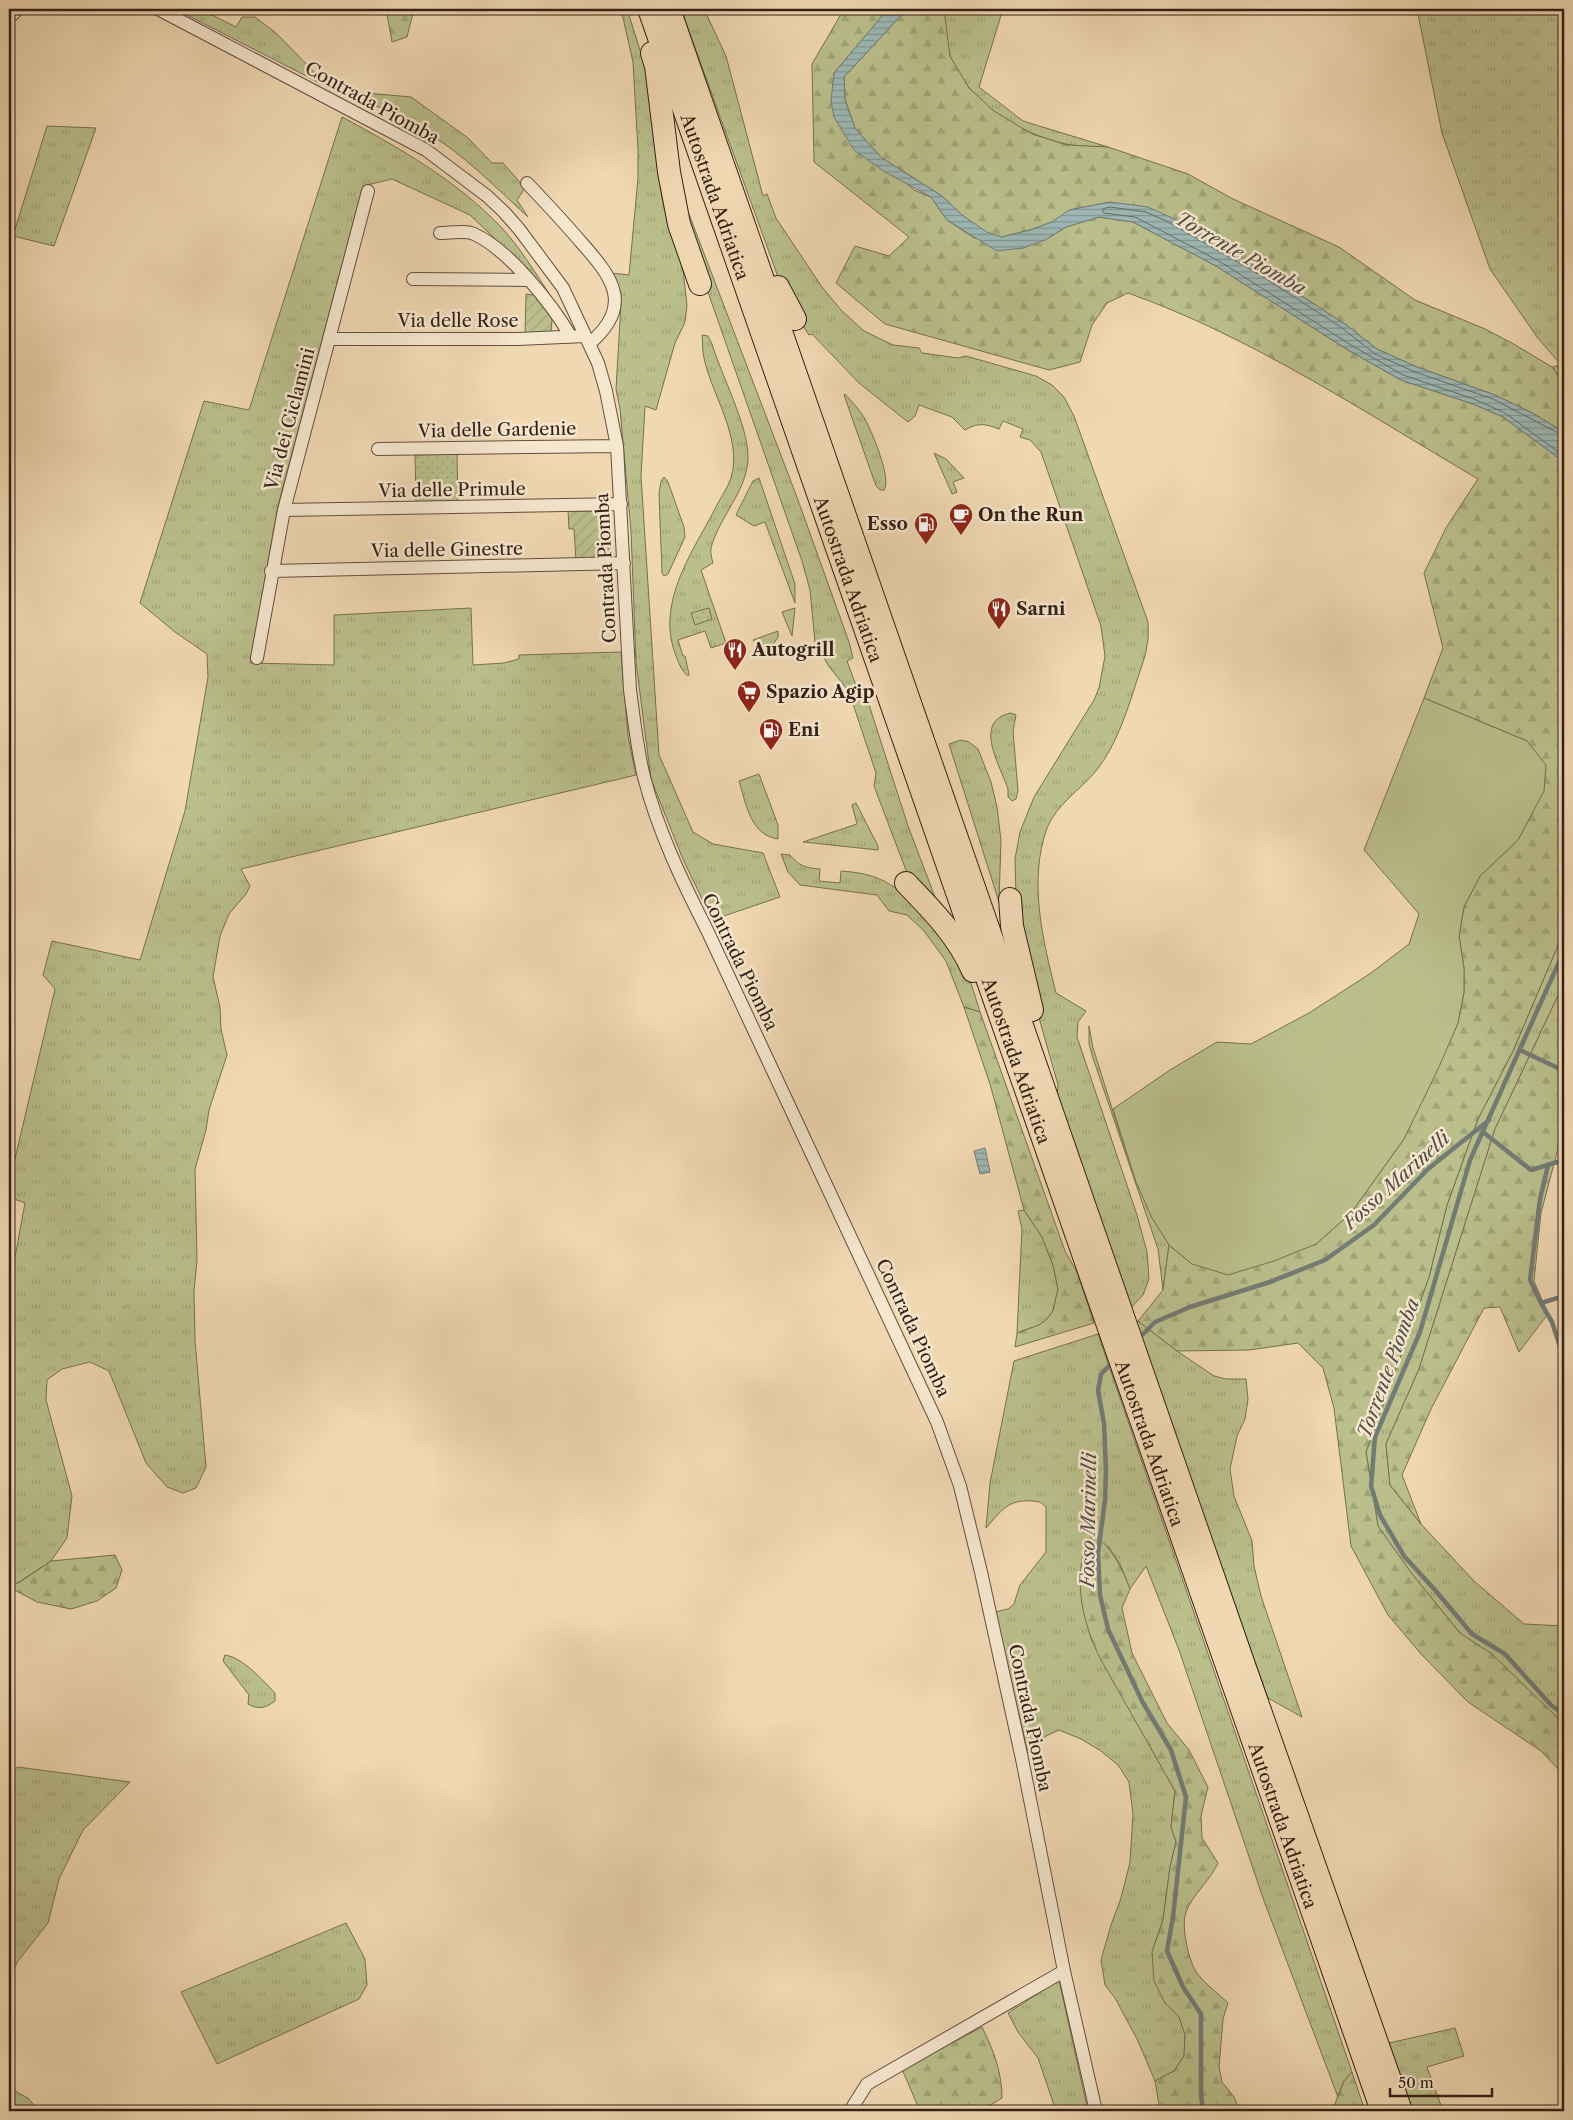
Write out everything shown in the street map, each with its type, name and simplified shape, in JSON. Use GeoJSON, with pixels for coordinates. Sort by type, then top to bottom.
{"type":"FeatureCollection","features":[{"type":"Feature","properties":{"kind":"highway"},"geometry":{"type":"LineString","coordinates":[[638,9],[656,66],[669,172],[679,224],[700,284]]}},
{"type":"Feature","properties":{"kind":"highway","name":"Autostrada Adriatica"},"geometry":{"type":"LineString","coordinates":[[649,9],[1093,1280],[1194,1546],[1401,2111]]}},
{"type":"Feature","properties":{"kind":"highway","name":"Autostrada Adriatica"},"geometry":{"type":"LineString","coordinates":[[669,9],[1096,1238],[1194,1546],[1382,2111]]}},
{"type":"Feature","properties":{"kind":"highway"},"geometry":{"type":"LineString","coordinates":[[710,128],[727,144],[778,288],[795,319]]}},
{"type":"Feature","properties":{"kind":"highway"},"geometry":{"type":"LineString","coordinates":[[906,883],[950,932],[960,946],[977,980],[1004,1054],[1019,1064]]}},
{"type":"Feature","properties":{"kind":"highway"},"geometry":{"type":"LineString","coordinates":[[1010,899],[1012,926],[1025,986],[1056,1085],[1053,1112]]}},
{"type":"Feature","properties":{"kind":"street"},"geometry":{"type":"LineString","coordinates":[[9,18],[18,9]]}},
{"type":"Feature","properties":{"kind":"street","name":"Contrada Piomba"},"geometry":{"type":"LineString","coordinates":[[158,9],[426,150],[487,196],[519,229],[563,288],[598,363],[606,391],[617,446],[630,690],[644,776],[661,831],[682,880],[721,959],[937,1422],[960,1486],[1022,1759],[1064,1971],[1096,2111]]}},
{"type":"Feature","properties":{"kind":"street"},"geometry":{"type":"LineString","coordinates":[[527,183],[600,264],[613,286],[614,308],[609,322],[600,335],[587,340]]}},
{"type":"Feature","properties":{"kind":"street","name":"Via dei Ciclamini"},"geometry":{"type":"LineString","coordinates":[[257,658],[271,571],[284,510],[368,191]]}},
{"type":"Feature","properties":{"kind":"street"},"geometry":{"type":"LineString","coordinates":[[440,233],[473,233],[489,243],[528,280],[558,316],[571,337]]}},
{"type":"Feature","properties":{"kind":"street"},"geometry":{"type":"LineString","coordinates":[[413,279],[528,280]]}},
{"type":"Feature","properties":{"kind":"street","name":"Via delle Rose"},"geometry":{"type":"LineString","coordinates":[[330,339],[518,340],[571,337],[587,340]]}},
{"type":"Feature","properties":{"kind":"street","name":"Via delle Gardenie"},"geometry":{"type":"LineString","coordinates":[[378,449],[617,446]]}},
{"type":"Feature","properties":{"kind":"street","name":"Via delle Primule"},"geometry":{"type":"LineString","coordinates":[[284,510],[621,504]]}},
{"type":"Feature","properties":{"kind":"street","name":"Via delle Ginestre"},"geometry":{"type":"LineString","coordinates":[[271,571],[624,563]]}},
{"type":"Feature","properties":{"kind":"street"},"geometry":{"type":"LineString","coordinates":[[850,2111],[867,2084],[1064,1971]]}},
{"type":"Feature","properties":{"kind":"green space"},"geometry":{"type":"Polygon","coordinates":[[[175,9],[200,9],[236,27],[242,17],[255,17],[276,33],[322,80],[320,83],[175,9]]]}},
{"type":"Feature","properties":{"kind":"green space"},"geometry":{"type":"Polygon","coordinates":[[[386,9],[414,9],[407,37],[392,42],[386,9]]]}},
{"type":"Feature","properties":{"kind":"green space"},"geometry":{"type":"Polygon","coordinates":[[[621,9],[627,9],[646,69],[662,198],[683,270],[687,305],[685,322],[675,343],[656,410],[645,406],[641,476],[659,755],[693,832],[713,844],[763,853],[780,897],[712,920],[682,857],[651,779],[636,662],[631,531],[620,409],[616,389],[621,304],[611,273],[629,275],[638,178],[633,62],[621,9]]]}},
{"type":"Feature","properties":{"kind":"green space"},"geometry":{"type":"Polygon","coordinates":[[[681,9],[704,9],[726,56],[763,196],[767,194],[776,218],[822,287],[841,310],[864,331],[893,345],[919,348],[922,353],[958,358],[966,356],[1036,376],[1052,385],[1064,397],[1074,416],[1148,622],[1148,640],[1145,656],[1116,737],[1096,771],[1062,805],[1051,819],[1047,828],[1041,848],[1038,890],[1042,932],[1056,993],[1086,1011],[1078,1022],[1077,1037],[1137,1215],[1147,1252],[1149,1279],[1143,1295],[1129,1310],[1056,1105],[1058,1085],[1036,1007],[1016,897],[1015,859],[1020,832],[1034,797],[1094,700],[1099,688],[1105,656],[1101,626],[1041,452],[1030,440],[1020,437],[1023,429],[1003,421],[999,429],[982,425],[965,430],[952,417],[919,405],[915,416],[908,422],[859,383],[812,334],[809,335],[790,306],[777,274],[681,9]]]}},
{"type":"Feature","properties":{"kind":"green space"},"geometry":{"type":"Polygon","coordinates":[[[844,9],[888,9],[834,73],[834,117],[914,190],[931,197],[947,220],[974,238],[1045,240],[1066,227],[1099,217],[1133,222],[1216,266],[1348,350],[1401,380],[1473,404],[1503,417],[1564,462],[1564,931],[1513,1051],[1478,1119],[1447,1205],[1429,1277],[1366,1452],[1378,1526],[1412,1574],[1460,1633],[1492,1654],[1564,1724],[1564,1775],[1541,1751],[1468,1702],[1422,1655],[1388,1615],[1351,1546],[1334,1408],[1323,1368],[1298,1343],[1249,1350],[1177,1351],[1138,1321],[1163,1290],[1169,1245],[1192,1264],[1316,1244],[1351,1213],[1404,1139],[1458,1023],[1464,992],[1464,968],[1459,936],[1464,907],[1480,876],[1518,840],[1543,791],[1527,741],[1424,698],[1443,648],[1424,573],[1446,528],[1478,479],[1307,377],[1219,331],[1128,293],[1107,303],[1092,325],[1080,362],[1049,370],[885,324],[836,283],[855,246],[889,256],[909,237],[814,162],[812,64],[844,9]]]}},
{"type":"Feature","properties":{"kind":"green space"},"geometry":{"type":"Polygon","coordinates":[[[907,9],[944,9],[950,56],[969,88],[994,111],[1032,134],[1067,145],[1108,147],[1188,174],[1233,199],[1339,247],[1415,300],[1485,329],[1552,367],[1564,384],[1564,432],[1534,414],[1495,395],[1417,367],[1377,349],[1345,324],[1263,271],[1224,250],[1110,202],[1070,210],[1052,222],[1030,230],[1002,237],[987,233],[962,215],[942,196],[882,158],[855,128],[845,99],[844,77],[907,9]]]}},
{"type":"Feature","properties":{"kind":"green space"},"geometry":{"type":"Polygon","coordinates":[[[944,9],[1003,9],[979,87],[1023,121],[1108,147],[1071,145],[1048,139],[1014,124],[984,103],[960,74],[951,58],[947,41],[944,9]]]}},
{"type":"Feature","properties":{"kind":"green space"},"geometry":{"type":"Polygon","coordinates":[[[1417,9],[1564,9],[1564,384],[1552,367],[1561,365],[1537,337],[1490,269],[1442,133],[1417,9]]]}},
{"type":"Feature","properties":{"kind":"green space"},"geometry":{"type":"Polygon","coordinates":[[[345,91],[411,97],[468,138],[492,163],[503,163],[525,188],[517,200],[528,217],[478,171],[438,140],[405,120],[345,91]]]}},
{"type":"Feature","properties":{"kind":"green space"},"geometry":{"type":"Polygon","coordinates":[[[342,117],[384,140],[446,179],[484,210],[519,248],[565,317],[531,273],[470,215],[392,179],[363,186],[278,506],[250,663],[334,665],[334,615],[471,608],[473,665],[504,663],[519,659],[519,655],[621,652],[628,736],[636,775],[241,869],[250,886],[246,894],[229,914],[220,936],[213,977],[220,1007],[221,1029],[227,1055],[209,1110],[206,1130],[195,1169],[197,1260],[194,1292],[195,1341],[206,1467],[196,1488],[183,1493],[167,1487],[146,1463],[109,1371],[90,1362],[62,1369],[47,1380],[46,1400],[72,1496],[67,1538],[51,1561],[9,1587],[9,1289],[25,1203],[9,1197],[9,1184],[55,989],[43,975],[52,941],[140,960],[185,811],[208,677],[207,654],[175,632],[140,603],[204,401],[249,410],[342,117]]]}},
{"type":"Feature","properties":{"kind":"green space"},"geometry":{"type":"Polygon","coordinates":[[[47,126],[96,128],[54,246],[13,236],[47,126]]]}},
{"type":"Feature","properties":{"kind":"green space"},"geometry":{"type":"Polygon","coordinates":[[[689,214],[798,500],[849,642],[853,658],[847,661],[857,688],[863,686],[908,826],[943,918],[912,886],[874,786],[876,773],[849,692],[828,665],[815,642],[810,590],[802,561],[687,232],[684,221],[689,214]]]}},
{"type":"Feature","properties":{"kind":"green space"},"geometry":{"type":"Polygon","coordinates":[[[526,294],[534,295],[552,319],[551,335],[525,335],[526,294]]]}},
{"type":"Feature","properties":{"kind":"green space"},"geometry":{"type":"Polygon","coordinates":[[[702,335],[708,336],[712,344],[734,401],[744,430],[748,457],[743,481],[720,525],[711,548],[713,563],[701,570],[726,643],[711,648],[705,631],[678,640],[683,656],[685,656],[688,676],[683,671],[675,653],[670,634],[670,614],[674,595],[680,576],[730,481],[734,463],[730,432],[703,355],[702,335]]]}},
{"type":"Feature","properties":{"kind":"green space"},"geometry":{"type":"Polygon","coordinates":[[[845,394],[863,416],[872,434],[883,466],[886,484],[884,490],[880,490],[876,486],[845,394]]]}},
{"type":"Feature","properties":{"kind":"green space"},"geometry":{"type":"Polygon","coordinates":[[[934,453],[946,459],[964,478],[953,482],[957,492],[952,494],[934,453]]]}},
{"type":"Feature","properties":{"kind":"green space"},"geometry":{"type":"Polygon","coordinates":[[[457,454],[458,503],[416,504],[415,455],[457,454]]]}},
{"type":"Feature","properties":{"kind":"green space"},"geometry":{"type":"Polygon","coordinates":[[[664,477],[668,482],[684,527],[685,537],[668,574],[664,576],[662,573],[659,494],[661,481],[664,477]]]}},
{"type":"Feature","properties":{"kind":"green space"},"geometry":{"type":"Polygon","coordinates":[[[759,478],[795,584],[795,603],[765,522],[754,526],[736,515],[753,481],[759,478]]]}},
{"type":"Feature","properties":{"kind":"green space"},"geometry":{"type":"Polygon","coordinates":[[[568,511],[607,511],[610,561],[576,561],[574,529],[569,529],[568,511]]]}},
{"type":"Feature","properties":{"kind":"green space"},"geometry":{"type":"Polygon","coordinates":[[[709,608],[712,619],[695,625],[691,613],[709,608]]]}},
{"type":"Feature","properties":{"kind":"green space"},"geometry":{"type":"Polygon","coordinates":[[[795,608],[792,636],[782,612],[795,608]]]}},
{"type":"Feature","properties":{"kind":"green space"},"geometry":{"type":"Polygon","coordinates":[[[778,631],[778,637],[770,649],[758,647],[753,640],[778,631]]]}},
{"type":"Feature","properties":{"kind":"green space"},"geometry":{"type":"Polygon","coordinates":[[[1424,698],[1527,741],[1546,765],[1544,791],[1518,840],[1480,876],[1464,907],[1459,936],[1464,968],[1464,992],[1458,1023],[1404,1139],[1351,1213],[1316,1244],[1274,1261],[1228,1275],[1192,1264],[1169,1245],[1152,1218],[1136,1182],[1113,1109],[1170,1070],[1217,1042],[1251,1044],[1309,1013],[1371,973],[1409,944],[1419,914],[1364,850],[1424,698]]]}},
{"type":"Feature","properties":{"kind":"green space"},"geometry":{"type":"Polygon","coordinates":[[[1011,713],[1016,715],[1013,731],[1018,791],[1016,799],[1012,801],[1008,797],[1008,789],[995,757],[991,734],[993,725],[999,718],[1011,713]]]}},
{"type":"Feature","properties":{"kind":"green space"},"geometry":{"type":"Polygon","coordinates":[[[961,740],[969,742],[978,749],[991,782],[997,807],[1001,840],[999,902],[949,744],[961,740]]]}},
{"type":"Feature","properties":{"kind":"green space"},"geometry":{"type":"Polygon","coordinates":[[[759,774],[778,825],[778,839],[769,836],[755,825],[744,799],[739,781],[759,774]]]}},
{"type":"Feature","properties":{"kind":"green space"},"geometry":{"type":"Polygon","coordinates":[[[856,803],[878,846],[878,850],[803,842],[857,824],[852,805],[856,803]]]}},
{"type":"Feature","properties":{"kind":"green space"},"geometry":{"type":"Polygon","coordinates":[[[781,854],[790,855],[803,866],[820,869],[819,881],[840,883],[841,871],[858,873],[884,881],[904,895],[958,954],[969,977],[980,1012],[964,1007],[946,961],[924,931],[907,915],[889,911],[877,895],[800,885],[788,872],[781,854]]]}},
{"type":"Feature","properties":{"kind":"green space"},"geometry":{"type":"Polygon","coordinates":[[[1564,931],[1564,983],[1495,1129],[1419,1369],[1386,1444],[1390,1485],[1421,1524],[1474,1581],[1524,1624],[1564,1626],[1564,1724],[1492,1655],[1460,1633],[1412,1574],[1378,1526],[1366,1452],[1429,1277],[1447,1205],[1478,1119],[1513,1051],[1564,931]]]}},
{"type":"Feature","properties":{"kind":"green space"},"geometry":{"type":"Polygon","coordinates":[[[1564,983],[1564,1126],[1541,1213],[1534,1281],[1548,1314],[1519,1352],[1500,1307],[1484,1308],[1431,1409],[1402,1475],[1421,1524],[1390,1485],[1386,1444],[1419,1369],[1495,1129],[1564,983]]]}},
{"type":"Feature","properties":{"kind":"green space"},"geometry":{"type":"Polygon","coordinates":[[[964,1007],[980,1012],[1065,1251],[1077,1272],[1094,1323],[1015,1347],[1017,1333],[1039,1325],[1053,1311],[1058,1289],[1053,1265],[1042,1237],[1024,1210],[990,1084],[964,1007]]]}},
{"type":"Feature","properties":{"kind":"green space"},"geometry":{"type":"Polygon","coordinates":[[[1089,1026],[1093,1048],[1134,1174],[1169,1245],[1163,1290],[1158,1249],[1093,1058],[1089,1044],[1089,1026]]]}},
{"type":"Feature","properties":{"kind":"green space"},"geometry":{"type":"Polygon","coordinates":[[[1024,1210],[1042,1237],[1053,1265],[1058,1289],[1053,1311],[1046,1320],[1039,1325],[1017,1333],[1022,1229],[1018,1211],[1024,1210]]]}},
{"type":"Feature","properties":{"kind":"green space"},"geometry":{"type":"Polygon","coordinates":[[[1138,1321],[1214,1376],[1226,1379],[1246,1379],[1248,1399],[1245,1419],[1237,1436],[1230,1469],[1234,1496],[1252,1541],[1254,1566],[1261,1596],[1302,1717],[1268,1698],[1168,1422],[1135,1324],[1138,1321]]]}},
{"type":"Feature","properties":{"kind":"green space"},"geometry":{"type":"Polygon","coordinates":[[[1098,1334],[1352,2072],[1344,2081],[1338,2097],[1263,1898],[1179,1650],[1146,1566],[1130,1589],[1120,1564],[1108,1546],[1083,1551],[1081,1592],[1091,1639],[1175,1791],[1171,1827],[1176,1842],[1170,1867],[1163,1920],[1152,1952],[1165,2003],[1179,2017],[1185,2035],[1184,2056],[1174,2071],[1155,2081],[1138,2041],[1115,1998],[1105,1985],[1101,1960],[1121,1898],[1130,1862],[1133,1814],[1129,1782],[1118,1765],[1101,1751],[1081,1739],[1059,1730],[1046,1736],[1028,1753],[995,1612],[1008,1609],[1014,1604],[1020,1585],[1046,1552],[1046,1507],[1032,1501],[1011,1504],[996,1516],[986,1528],[990,1483],[1014,1361],[1098,1334]]]}},
{"type":"Feature","properties":{"kind":"green space"},"geometry":{"type":"Polygon","coordinates":[[[1096,1536],[1117,1560],[1130,1589],[1122,1608],[1132,1653],[1167,1723],[1189,1750],[1208,1787],[1201,1816],[1202,1838],[1218,1863],[1211,1876],[1189,1905],[1184,1925],[1188,1950],[1197,1974],[1228,2003],[1223,2019],[1219,2067],[1222,2082],[1234,2097],[1240,2111],[1160,2111],[1155,2081],[1174,2071],[1184,2056],[1185,2035],[1179,2017],[1165,2003],[1154,1981],[1152,1952],[1163,1920],[1170,1867],[1176,1842],[1171,1827],[1175,1791],[1101,1660],[1089,1631],[1080,1586],[1081,1571],[1087,1540],[1096,1536]]]}},
{"type":"Feature","properties":{"kind":"green space"},"geometry":{"type":"Polygon","coordinates":[[[115,1555],[122,1570],[116,1588],[97,1601],[71,1609],[37,1602],[9,1587],[20,1582],[51,1561],[115,1555]]]}},
{"type":"Feature","properties":{"kind":"green space"},"geometry":{"type":"Polygon","coordinates":[[[225,1655],[239,1660],[252,1670],[275,1693],[275,1701],[262,1707],[248,1704],[249,1695],[223,1661],[225,1655]]]}},
{"type":"Feature","properties":{"kind":"green space"},"geometry":{"type":"Polygon","coordinates":[[[18,1767],[130,1782],[83,1830],[59,1879],[48,1923],[18,1961],[9,1978],[9,1771],[18,1767]]]}},
{"type":"Feature","properties":{"kind":"green space"},"geometry":{"type":"Polygon","coordinates":[[[346,1923],[365,1959],[367,1985],[359,1999],[217,2064],[181,1992],[346,1923]]]}},
{"type":"Feature","properties":{"kind":"green space"},"geometry":{"type":"Polygon","coordinates":[[[1059,1980],[1088,2111],[1056,2111],[1038,2058],[1018,2032],[1008,2013],[1059,1980]]]}},
{"type":"Feature","properties":{"kind":"green space"},"geometry":{"type":"Polygon","coordinates":[[[982,2027],[996,2061],[1002,2088],[1002,2098],[981,2111],[920,2111],[902,2069],[982,2027]]]}},
{"type":"Feature","properties":{"kind":"green space"},"geometry":{"type":"Polygon","coordinates":[[[1455,2028],[1464,2056],[1427,2067],[1443,2111],[1413,2111],[1389,2043],[1455,2028]]]}},
{"type":"Feature","properties":{"kind":"green space"},"geometry":{"type":"Polygon","coordinates":[[[1352,2072],[1365,2111],[1332,2111],[1344,2081],[1352,2072]]]}},
{"type":"Feature","properties":{"kind":"green space"},"geometry":{"type":"Polygon","coordinates":[[[9,2087],[29,2099],[38,2111],[9,2111],[9,2087]]]}},
{"type":"Feature","properties":{"kind":"water"},"geometry":{"type":"Polygon","coordinates":[[[888,9],[907,9],[844,77],[845,100],[855,128],[882,158],[942,196],[962,215],[987,232],[1002,237],[1052,222],[1069,210],[1110,202],[1148,207],[1170,217],[1263,271],[1345,324],[1377,349],[1417,367],[1495,395],[1534,414],[1564,432],[1564,462],[1503,417],[1473,404],[1401,380],[1348,350],[1216,266],[1133,222],[1099,217],[1066,227],[1045,240],[1023,248],[997,251],[947,220],[931,197],[885,172],[854,150],[834,117],[831,101],[834,73],[888,9]]]}},
{"type":"Feature","properties":{"kind":"water"},"geometry":{"type":"Polygon","coordinates":[[[985,1148],[990,1172],[980,1174],[974,1151],[985,1148]]]}},
{"type":"Feature","properties":{"kind":"waterway","name":"Torrente Piomba"},"geometry":{"type":"LineString","coordinates":[[1564,951],[1470,1160],[1420,1332],[1375,1437],[1371,1486],[1380,1515],[1404,1556],[1472,1634],[1505,1654],[1551,1705],[1564,1714]]}},
{"type":"Feature","properties":{"kind":"waterway"},"geometry":{"type":"LineString","coordinates":[[1520,1050],[1564,1069]]}},
{"type":"Feature","properties":{"kind":"waterway","name":"Fosso Marinelli"},"geometry":{"type":"LineString","coordinates":[[1138,1339],[1155,1322],[1190,1307],[1270,1282],[1325,1260],[1374,1225],[1428,1169],[1489,1120]]}},
{"type":"Feature","properties":{"kind":"waterway"},"geometry":{"type":"LineString","coordinates":[[1483,1132],[1531,1170],[1564,1160]]}},
{"type":"Feature","properties":{"kind":"waterway"},"geometry":{"type":"LineString","coordinates":[[1548,1165],[1540,1199],[1530,1280],[1541,1303],[1564,1296]]}},
{"type":"Feature","properties":{"kind":"waterway"},"geometry":{"type":"LineString","coordinates":[[1541,1303],[1552,1322],[1564,1359]]}},
{"type":"Feature","properties":{"kind":"waterway","name":"Fosso Marinelli"},"geometry":{"type":"LineString","coordinates":[[1114,1361],[1101,1374],[1098,1391],[1104,1423],[1106,1471],[1105,1500],[1098,1553],[1100,1595],[1108,1629],[1142,1701],[1171,1750],[1186,1797],[1173,1917],[1167,1951],[1183,1987],[1201,2014],[1201,2094],[1203,2111]]}},
{"type":"Feature","properties":{"kind":"place","name":"On the Run"},"geometry":{"type":"Point","coordinates":[961,536]}},
{"type":"Feature","properties":{"kind":"place","name":"Esso"},"geometry":{"type":"Point","coordinates":[926,545]}},
{"type":"Feature","properties":{"kind":"place","name":"Sarni"},"geometry":{"type":"Point","coordinates":[999,630]}},
{"type":"Feature","properties":{"kind":"place","name":"Autogrill"},"geometry":{"type":"Point","coordinates":[735,671]}},
{"type":"Feature","properties":{"kind":"place","name":"Spazio Agip"},"geometry":{"type":"Point","coordinates":[749,713]}},
{"type":"Feature","properties":{"kind":"place","name":"Eni"},"geometry":{"type":"Point","coordinates":[771,751]}}]}
